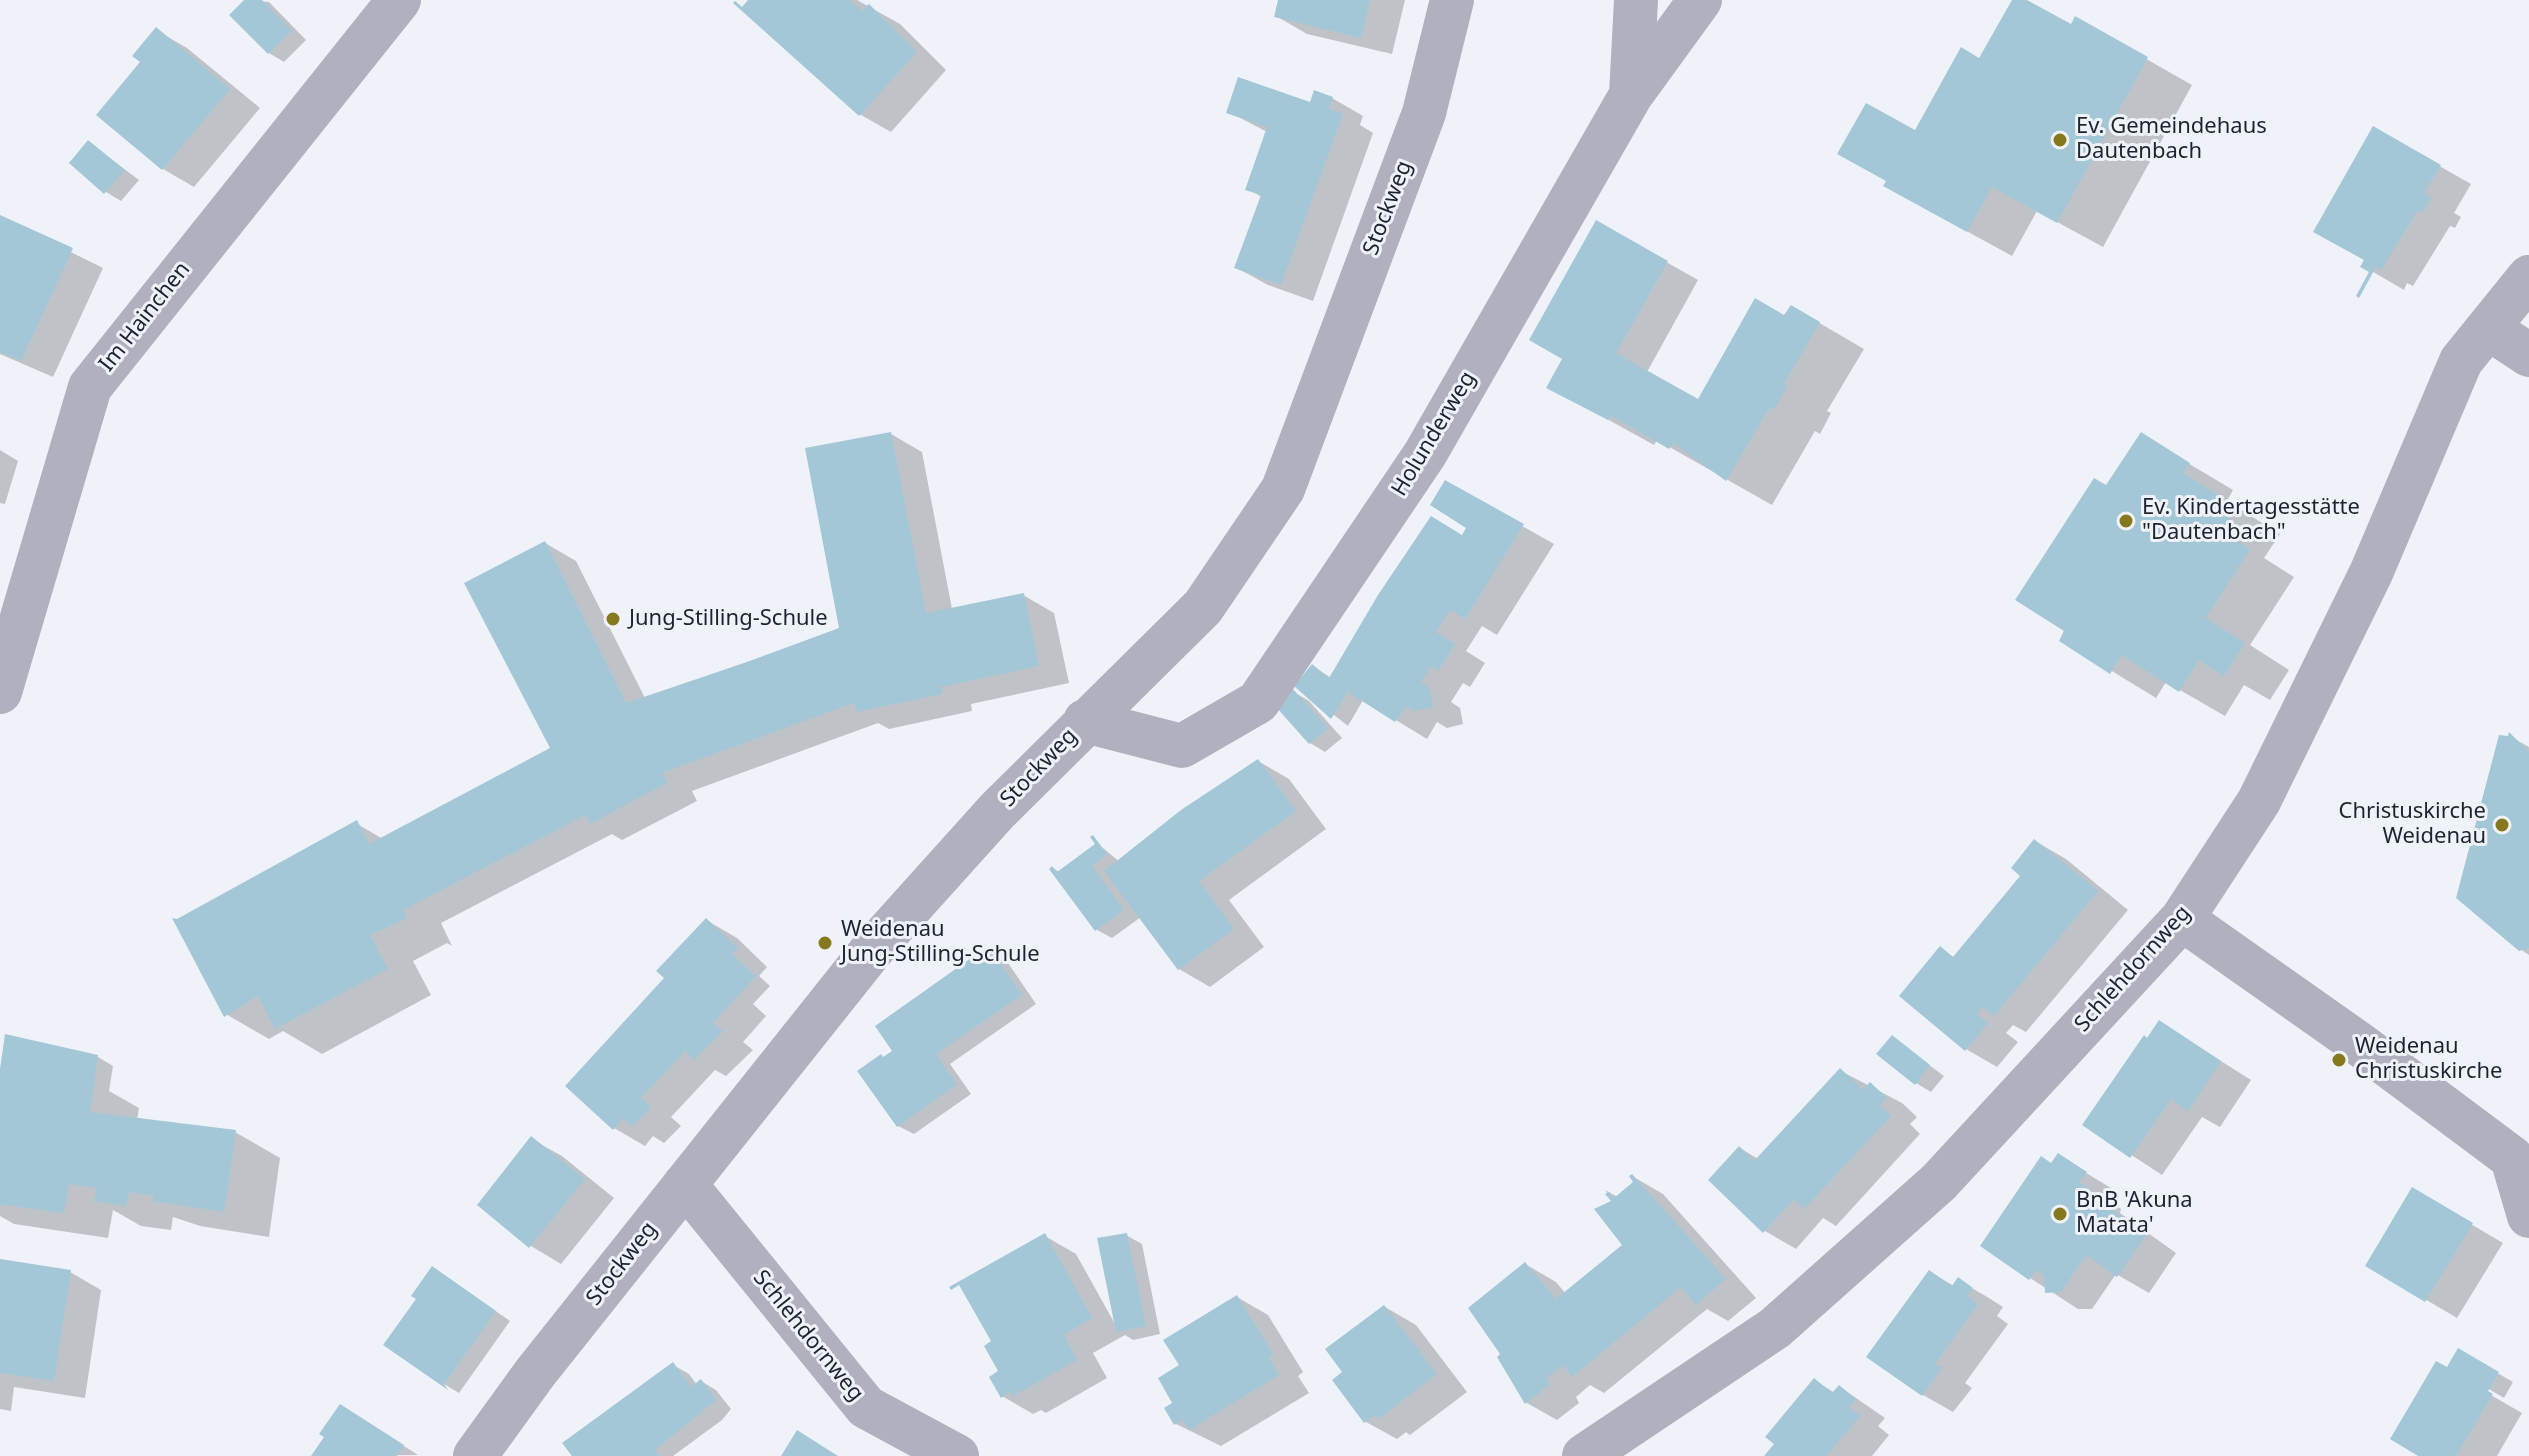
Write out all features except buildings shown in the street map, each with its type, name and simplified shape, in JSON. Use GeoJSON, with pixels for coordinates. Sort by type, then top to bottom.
{"type":"FeatureCollection","features":[{"type":"Feature","properties":{"kind":"street","name":"Im Hainchen"},"geometry":{"type":"LineString","coordinates":[[0,692],[90,387],[399,0]]}},
{"type":"Feature","properties":{"kind":"street","name":"Stockweg"},"geometry":{"type":"LineString","coordinates":[[475,1456],[535,1373],[871,951],[997,811],[1203,607],[1283,489],[1424,113],[1452,0]]}},
{"type":"Feature","properties":{"kind":"street"},"geometry":{"type":"LineString","coordinates":[[1631,95],[1636,0]]}},
{"type":"Feature","properties":{"kind":"street","name":"Holunderweg"},"geometry":{"type":"LineString","coordinates":[[1085,721],[1182,746],[1258,702],[1425,454],[1631,95],[1700,0]]}},
{"type":"Feature","properties":{"kind":"street","name":"Schlehdornweg"},"geometry":{"type":"LineString","coordinates":[[1584,1456],[1775,1328],[1939,1182],[2182,919],[2259,801],[2371,573],[2461,361],[2529,277]]}},
{"type":"Feature","properties":{"kind":"street"},"geometry":{"type":"LineString","coordinates":[[2488,328],[2529,355]]}},
{"type":"Feature","properties":{"kind":"street"},"geometry":{"type":"LineString","coordinates":[[2182,919],[2521,1154],[2529,1216]]}},
{"type":"Feature","properties":{"kind":"street","name":"Schlehdornweg"},"geometry":{"type":"LineString","coordinates":[[685,1184],[866,1407],[957,1456]]}},
{"type":"Feature","properties":{"kind":"place","name":"Ev. Gemeindehaus Dautenbach"},"geometry":{"type":"Point","coordinates":[2060,140]}},
{"type":"Feature","properties":{"kind":"place","name":"Ev. Kindertagesstätte \"Dautenbach\""},"geometry":{"type":"Point","coordinates":[2126,521]}},
{"type":"Feature","properties":{"kind":"place","name":"Jung-Stilling-Schule"},"geometry":{"type":"Point","coordinates":[613,619]}},
{"type":"Feature","properties":{"kind":"place","name":"Christuskirche Weidenau"},"geometry":{"type":"Point","coordinates":[2502,825]}},
{"type":"Feature","properties":{"kind":"place","name":"Weidenau Jung-Stilling-Schule"},"geometry":{"type":"Point","coordinates":[825,943]}},
{"type":"Feature","properties":{"kind":"place","name":"Weidenau Christuskirche"},"geometry":{"type":"Point","coordinates":[2339,1060]}},
{"type":"Feature","properties":{"kind":"place","name":"BnB 'Akuna Matata'"},"geometry":{"type":"Point","coordinates":[2060,1214]}}]}
